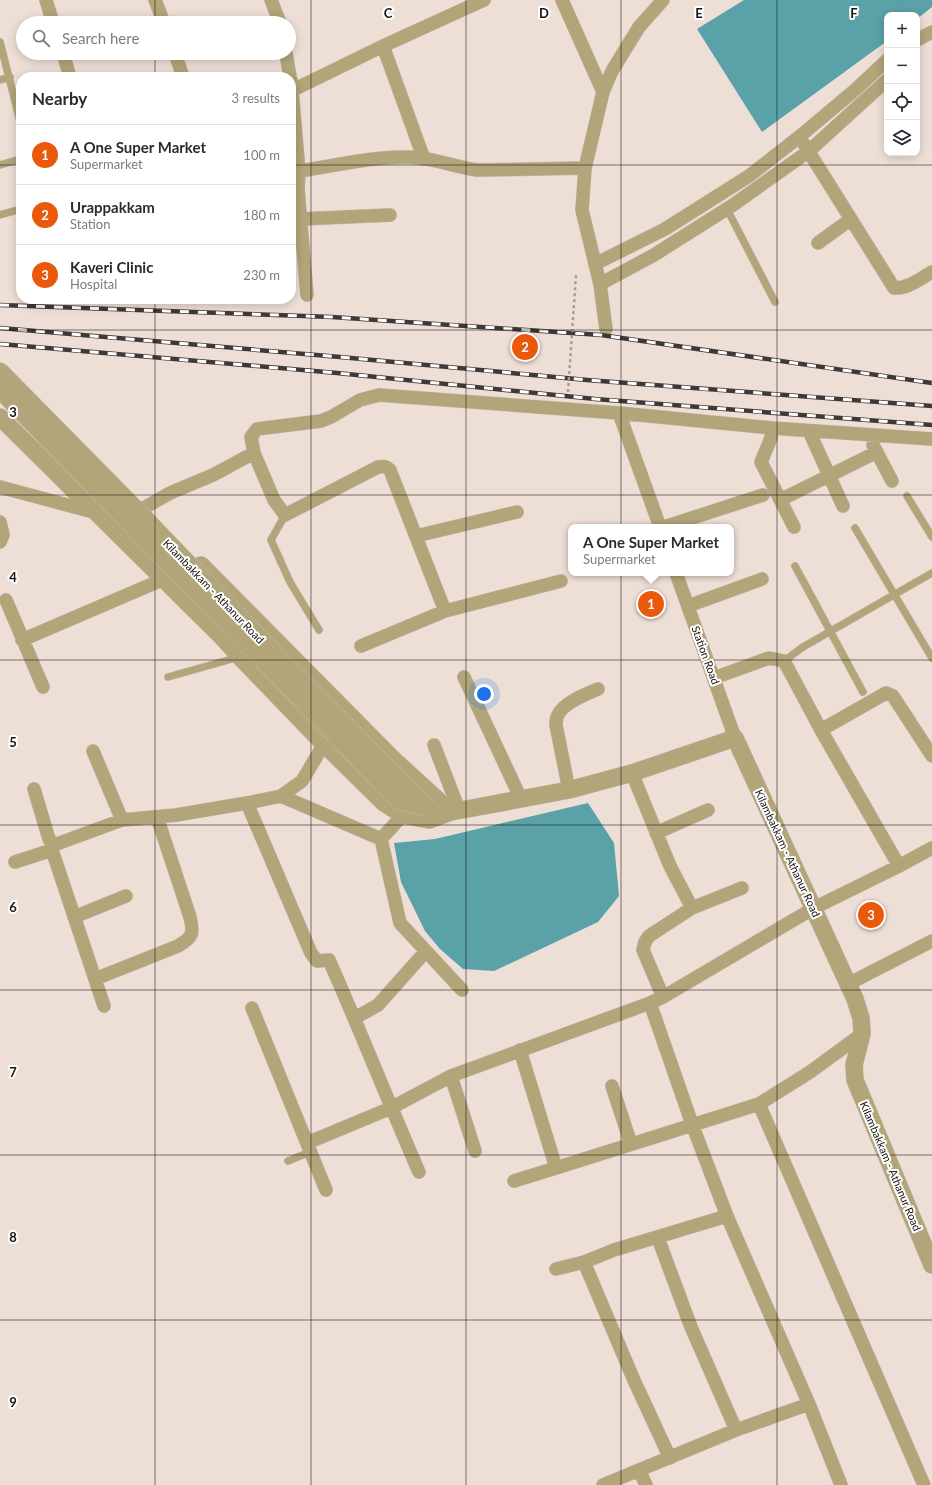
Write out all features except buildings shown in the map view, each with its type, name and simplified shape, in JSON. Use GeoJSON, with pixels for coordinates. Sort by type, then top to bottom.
{"type":"FeatureCollection","features":[{"type":"Feature","properties":{"kind":"street"},"geometry":{"type":"LineString","coordinates":[[46,0],[51,16]]}},
{"type":"Feature","properties":{"kind":"street"},"geometry":{"type":"LineString","coordinates":[[155,0],[161,16]]}},
{"type":"Feature","properties":{"kind":"street"},"geometry":{"type":"LineString","coordinates":[[271,0],[277,16]]}},
{"type":"Feature","properties":{"kind":"street"},"geometry":{"type":"LineString","coordinates":[[296,83],[484,0]]}},
{"type":"Feature","properties":{"kind":"street"},"geometry":{"type":"LineString","coordinates":[[562,0],[602,92]]}},
{"type":"Feature","properties":{"kind":"street"},"geometry":{"type":"LineString","coordinates":[[606,329],[600,284],[582,210],[585,168],[602,92],[612,71],[639,27],[663,0]]}},
{"type":"Feature","properties":{"kind":"street"},"geometry":{"type":"LineString","coordinates":[[920,40],[932,33]]}},
{"type":"Feature","properties":{"kind":"street"},"geometry":{"type":"LineString","coordinates":[[383,46],[424,159]]}},
{"type":"Feature","properties":{"kind":"street"},"geometry":{"type":"LineString","coordinates":[[64,60],[68,72]]}},
{"type":"Feature","properties":{"kind":"street"},"geometry":{"type":"LineString","coordinates":[[177,60],[181,72]]}},
{"type":"Feature","properties":{"kind":"street"},"geometry":{"type":"LineString","coordinates":[[287,60],[289,72]]}},
{"type":"Feature","properties":{"kind":"street"},"geometry":{"type":"LineString","coordinates":[[595,264],[671,226],[749,176],[799,137],[855,90],[884,63]]}},
{"type":"Feature","properties":{"kind":"street"},"geometry":{"type":"LineString","coordinates":[[600,284],[654,254],[727,208],[809,150],[884,86]]}},
{"type":"Feature","properties":{"kind":"street"},"geometry":{"type":"LineString","coordinates":[[296,134],[299,171],[298,189],[300,219],[307,295]]}},
{"type":"Feature","properties":{"kind":"street"},"geometry":{"type":"LineString","coordinates":[[799,137],[809,150],[894,288],[906,287],[932,272]]}},
{"type":"Feature","properties":{"kind":"street"},"geometry":{"type":"LineString","coordinates":[[299,171],[398,157],[424,159],[477,170],[585,168]]}},
{"type":"Feature","properties":{"kind":"street"},"geometry":{"type":"LineString","coordinates":[[300,219],[390,215]]}},
{"type":"Feature","properties":{"kind":"street"},"geometry":{"type":"LineString","coordinates":[[818,243],[851,219]]}},
{"type":"Feature","properties":{"kind":"street"},"geometry":{"type":"LineString","coordinates":[[0,367],[6,370],[55,415],[144,508],[394,760],[455,811]]}},
{"type":"Feature","properties":{"kind":"street","name":"Kilambakkam - Athanur Road"},"geometry":{"type":"LineString","coordinates":[[0,371],[140,513],[282,661],[429,809]]}},
{"type":"Feature","properties":{"kind":"street","name":"Kilambakkam - Athanur Road"},"geometry":{"type":"LineString","coordinates":[[0,390],[399,801],[429,809],[455,811],[521,799],[569,790],[632,773],[735,738],[855,999],[861,1018],[862,1034],[854,1065],[855,1080],[932,1265]]}},
{"type":"Feature","properties":{"kind":"street"},"geometry":{"type":"LineString","coordinates":[[445,611],[390,470],[384,466],[378,466],[285,515],[274,500],[254,452],[251,437],[258,429],[321,421],[331,417],[360,400],[370,396],[379,395],[619,413],[809,431],[932,439]]}},
{"type":"Feature","properties":{"kind":"street"},"geometry":{"type":"LineString","coordinates":[[619,413],[659,524]]}},
{"type":"Feature","properties":{"kind":"street"},"geometry":{"type":"LineString","coordinates":[[0,417],[222,637],[324,744],[384,802],[403,815],[429,820],[455,811]]}},
{"type":"Feature","properties":{"kind":"street"},"geometry":{"type":"LineString","coordinates":[[772,428],[771,438],[761,462],[794,527]]}},
{"type":"Feature","properties":{"kind":"street"},"geometry":{"type":"LineString","coordinates":[[809,431],[843,506]]}},
{"type":"Feature","properties":{"kind":"street"},"geometry":{"type":"LineString","coordinates":[[869,435],[892,481]]}},
{"type":"Feature","properties":{"kind":"street"},"geometry":{"type":"LineString","coordinates":[[0,487],[98,514],[144,508],[170,493],[213,475],[254,452]]}},
{"type":"Feature","properties":{"kind":"street"},"geometry":{"type":"LineString","coordinates":[[780,500],[877,452]]}},
{"type":"Feature","properties":{"kind":"street"},"geometry":{"type":"LineString","coordinates":[[673,524],[763,495]]}},
{"type":"Feature","properties":{"kind":"street"},"geometry":{"type":"LineString","coordinates":[[416,536],[517,512]]}},
{"type":"Feature","properties":{"kind":"street"},"geometry":{"type":"LineString","coordinates":[[0,522],[3,535],[0,542]]}},
{"type":"Feature","properties":{"kind":"street","name":"Station Road"},"geometry":{"type":"LineString","coordinates":[[677,576],[735,738]]}},
{"type":"Feature","properties":{"kind":"street"},"geometry":{"type":"LineString","coordinates":[[22,640],[164,579]]}},
{"type":"Feature","properties":{"kind":"street"},"geometry":{"type":"LineString","coordinates":[[688,606],[762,579]]}},
{"type":"Feature","properties":{"kind":"street"},"geometry":{"type":"LineString","coordinates":[[361,646],[445,611],[561,581]]}},
{"type":"Feature","properties":{"kind":"street"},"geometry":{"type":"LineString","coordinates":[[6,600],[43,687]]}},
{"type":"Feature","properties":{"kind":"street"},"geometry":{"type":"LineString","coordinates":[[714,678],[769,658],[784,661],[821,730],[899,866]]}},
{"type":"Feature","properties":{"kind":"street"},"geometry":{"type":"LineString","coordinates":[[464,677],[521,799]]}},
{"type":"Feature","properties":{"kind":"street"},"geometry":{"type":"LineString","coordinates":[[569,790],[556,725],[558,715],[563,708],[576,699],[598,689]]}},
{"type":"Feature","properties":{"kind":"street"},"geometry":{"type":"LineString","coordinates":[[821,730],[886,693],[893,696],[932,756]]}},
{"type":"Feature","properties":{"kind":"street"},"geometry":{"type":"LineString","coordinates":[[15,862],[122,820],[176,815],[281,796],[302,781],[324,744]]}},
{"type":"Feature","properties":{"kind":"street"},"geometry":{"type":"LineString","coordinates":[[434,745],[455,811]]}},
{"type":"Feature","properties":{"kind":"street"},"geometry":{"type":"LineString","coordinates":[[94,751],[122,820]]}},
{"type":"Feature","properties":{"kind":"street"},"geometry":{"type":"LineString","coordinates":[[632,773],[670,866],[692,908]]}},
{"type":"Feature","properties":{"kind":"street"},"geometry":{"type":"LineString","coordinates":[[34,789],[74,918],[104,1006]]}},
{"type":"Feature","properties":{"kind":"street"},"geometry":{"type":"LineString","coordinates":[[281,796],[381,839]]}},
{"type":"Feature","properties":{"kind":"street"},"geometry":{"type":"LineString","coordinates":[[247,803],[311,953],[317,961],[329,960],[355,1018],[391,1108],[419,1172]]}},
{"type":"Feature","properties":{"kind":"street"},"geometry":{"type":"LineString","coordinates":[[656,833],[708,810]]}},
{"type":"Feature","properties":{"kind":"street"},"geometry":{"type":"LineString","coordinates":[[381,839],[403,815]]}},
{"type":"Feature","properties":{"kind":"street"},"geometry":{"type":"LineString","coordinates":[[95,979],[178,946],[191,936],[193,930],[190,917],[157,817]]}},
{"type":"Feature","properties":{"kind":"street"},"geometry":{"type":"LineString","coordinates":[[381,839],[400,923],[462,990]]}},
{"type":"Feature","properties":{"kind":"street"},"geometry":{"type":"LineString","coordinates":[[309,1147],[391,1108],[451,1076],[663,997],[814,908],[932,848]]}},
{"type":"Feature","properties":{"kind":"street"},"geometry":{"type":"LineString","coordinates":[[663,997],[643,950],[644,942],[649,936],[692,908],[742,888]]}},
{"type":"Feature","properties":{"kind":"street"},"geometry":{"type":"LineString","coordinates":[[74,918],[126,896]]}},
{"type":"Feature","properties":{"kind":"street"},"geometry":{"type":"LineString","coordinates":[[848,984],[932,941]]}},
{"type":"Feature","properties":{"kind":"street"},"geometry":{"type":"LineString","coordinates":[[355,1018],[378,1005],[426,951]]}},
{"type":"Feature","properties":{"kind":"street"},"geometry":{"type":"LineString","coordinates":[[650,1003],[692,1124],[727,1216],[809,1404],[841,1485]]}},
{"type":"Feature","properties":{"kind":"street"},"geometry":{"type":"LineString","coordinates":[[252,1008],[326,1190]]}},
{"type":"Feature","properties":{"kind":"street"},"geometry":{"type":"LineString","coordinates":[[514,1181],[759,1104],[810,1072],[862,1034]]}},
{"type":"Feature","properties":{"kind":"street"},"geometry":{"type":"LineString","coordinates":[[520,1050],[556,1168]]}},
{"type":"Feature","properties":{"kind":"street"},"geometry":{"type":"LineString","coordinates":[[451,1076],[475,1151]]}},
{"type":"Feature","properties":{"kind":"street"},"geometry":{"type":"LineString","coordinates":[[612,1086],[631,1144]]}},
{"type":"Feature","properties":{"kind":"street"},"geometry":{"type":"LineString","coordinates":[[759,1104],[924,1485]]}},
{"type":"Feature","properties":{"kind":"street"},"geometry":{"type":"LineString","coordinates":[[556,1269],[584,1262],[614,1250],[727,1216]]}},
{"type":"Feature","properties":{"kind":"street"},"geometry":{"type":"LineString","coordinates":[[658,1238],[690,1327],[736,1430]]}},
{"type":"Feature","properties":{"kind":"street"},"geometry":{"type":"LineString","coordinates":[[584,1262],[633,1378],[670,1458]]}},
{"type":"Feature","properties":{"kind":"street"},"geometry":{"type":"LineString","coordinates":[[603,1485],[736,1430],[809,1404]]}},
{"type":"Feature","properties":{"kind":"street"},"geometry":{"type":"LineString","coordinates":[[639,1470],[646,1485]]}},
{"type":"Feature","properties":{"kind":"lane"},"geometry":{"type":"LineString","coordinates":[[0,42],[16,103]]}},
{"type":"Feature","properties":{"kind":"lane"},"geometry":{"type":"LineString","coordinates":[[0,80],[10,77]]}},
{"type":"Feature","properties":{"kind":"lane"},"geometry":{"type":"LineString","coordinates":[[0,165],[16,160]]}},
{"type":"Feature","properties":{"kind":"lane"},"geometry":{"type":"LineString","coordinates":[[727,208],[775,302]]}},
{"type":"Feature","properties":{"kind":"lane"},"geometry":{"type":"LineString","coordinates":[[0,215],[16,210]]}},
{"type":"Feature","properties":{"kind":"lane"},"geometry":{"type":"LineString","coordinates":[[906,496],[932,537]]}},
{"type":"Feature","properties":{"kind":"lane"},"geometry":{"type":"LineString","coordinates":[[285,515],[272,540],[290,582],[319,630]]}},
{"type":"Feature","properties":{"kind":"lane"},"geometry":{"type":"LineString","coordinates":[[855,528],[895,593],[932,658]]}},
{"type":"Feature","properties":{"kind":"lane"},"geometry":{"type":"LineString","coordinates":[[795,566],[863,692]]}},
{"type":"Feature","properties":{"kind":"lane"},"geometry":{"type":"LineString","coordinates":[[784,661],[803,647],[932,573]]}},
{"type":"Feature","properties":{"kind":"lane"},"geometry":{"type":"LineString","coordinates":[[168,677],[240,657]]}},
{"type":"Feature","properties":{"kind":"lane"},"geometry":{"type":"LineString","coordinates":[[288,1160],[309,1147]]}},
{"type":"Feature","properties":{"kind":"path"},"geometry":{"type":"LineString","coordinates":[[568,392],[576,275]]}},
{"type":"Feature","properties":{"kind":"water"},"geometry":{"type":"Polygon","coordinates":[[[744,0],[932,0],[932,7],[920,17],[920,12],[884,12],[884,43],[762,132],[697,29],[744,0]]]}},
{"type":"Feature","properties":{"kind":"water"},"geometry":{"type":"Polygon","coordinates":[[[588,803],[614,843],[619,896],[598,922],[494,971],[463,969],[440,949],[425,931],[401,882],[394,843],[435,839],[588,803]]]}},
{"type":"Feature","properties":{"kind":"railway"},"geometry":{"type":"LineString","coordinates":[[0,305],[332,317],[601,335],[932,383]]}},
{"type":"Feature","properties":{"kind":"railway"},"geometry":{"type":"LineString","coordinates":[[0,328],[587,380],[932,406]]}},
{"type":"Feature","properties":{"kind":"railway"},"geometry":{"type":"LineString","coordinates":[[0,344],[337,373],[595,399],[932,425]]}},
{"type":"Feature","properties":{"kind":"place","name":"Urappakkam"},"geometry":{"type":"Point","coordinates":[525,347]}},
{"type":"Feature","properties":{"kind":"place","name":"A One Super Market"},"geometry":{"type":"Point","coordinates":[651,604]}},
{"type":"Feature","properties":{"kind":"place","name":"Kaveri Clinic"},"geometry":{"type":"Point","coordinates":[871,915]}}]}
